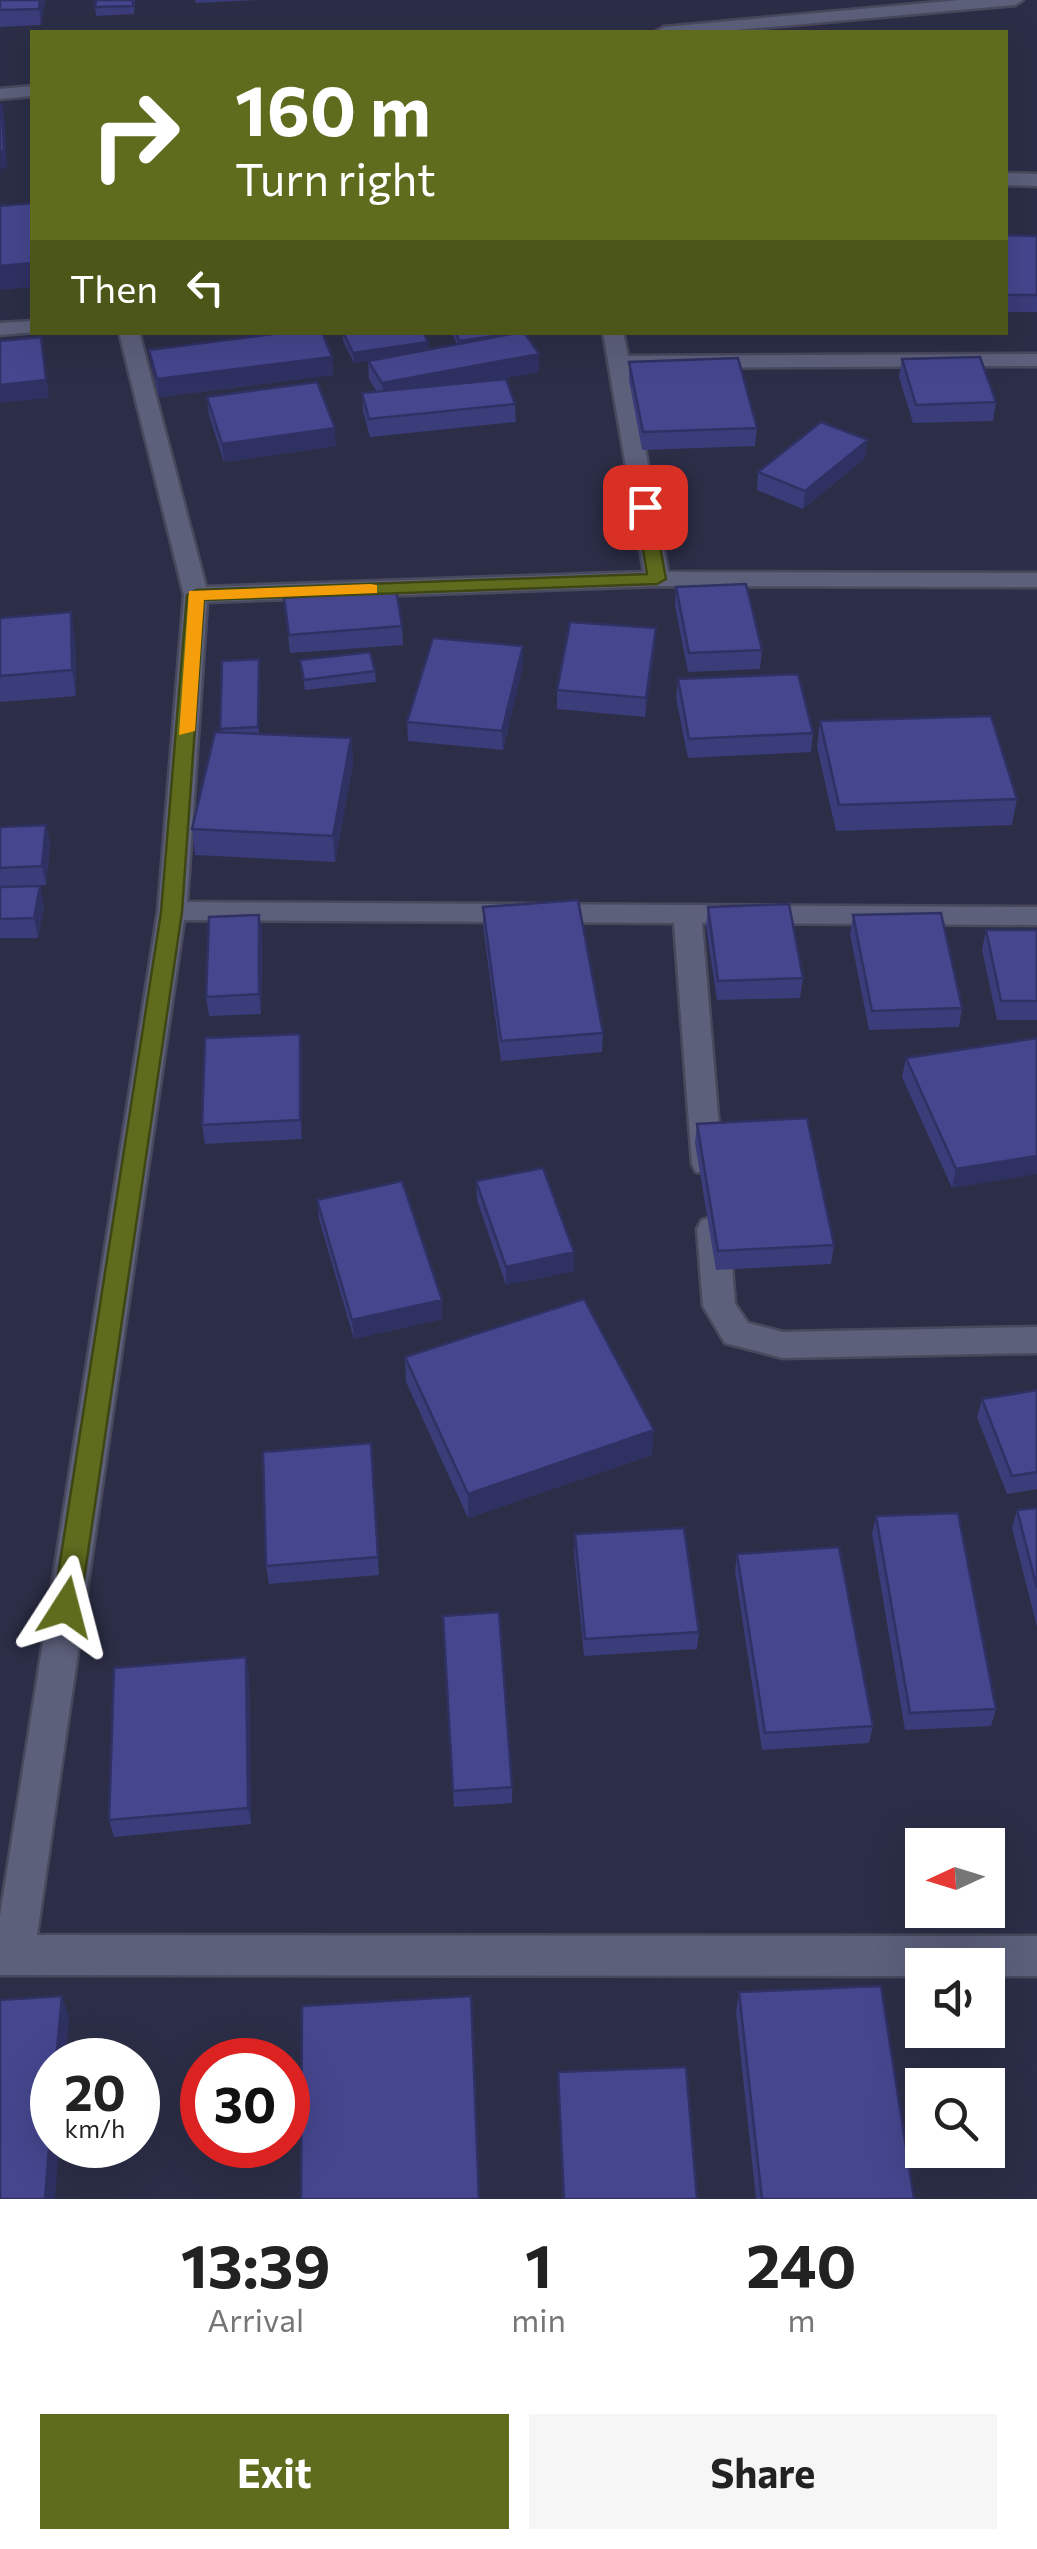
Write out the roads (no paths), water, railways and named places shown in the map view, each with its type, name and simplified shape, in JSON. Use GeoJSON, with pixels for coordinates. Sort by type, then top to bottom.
{"type":"FeatureCollection","features":[{"type":"Feature","properties":{"kind":"street"},"geometry":{"type":"LineString","coordinates":[[686,30],[1015,0]]}},
{"type":"Feature","properties":{"kind":"street"},"geometry":{"type":"LineString","coordinates":[[0,94],[30,91]]}},
{"type":"Feature","properties":{"kind":"street"},"geometry":{"type":"LineString","coordinates":[[1008,179],[1037,180]]}},
{"type":"Feature","properties":{"kind":"street"},"geometry":{"type":"LineString","coordinates":[[0,329],[30,327]]}},
{"type":"Feature","properties":{"kind":"street"},"geometry":{"type":"LineString","coordinates":[[130,335],[196,595],[172,912],[7,1955],[1037,1956]]}},
{"type":"Feature","properties":{"kind":"street"},"geometry":{"type":"LineString","coordinates":[[614,335],[657,579]]}},
{"type":"Feature","properties":{"kind":"street"},"geometry":{"type":"LineString","coordinates":[[620,362],[1037,360]]}},
{"type":"Feature","properties":{"kind":"street"},"geometry":{"type":"LineString","coordinates":[[196,595],[657,579],[1037,580]]}},
{"type":"Feature","properties":{"kind":"street"},"geometry":{"type":"LineString","coordinates":[[172,912],[1037,916]]}},
{"type":"Feature","properties":{"kind":"street"},"geometry":{"type":"LineString","coordinates":[[688,916],[719,1306],[736,1334],[783,1345],[1037,1340]]}}]}
